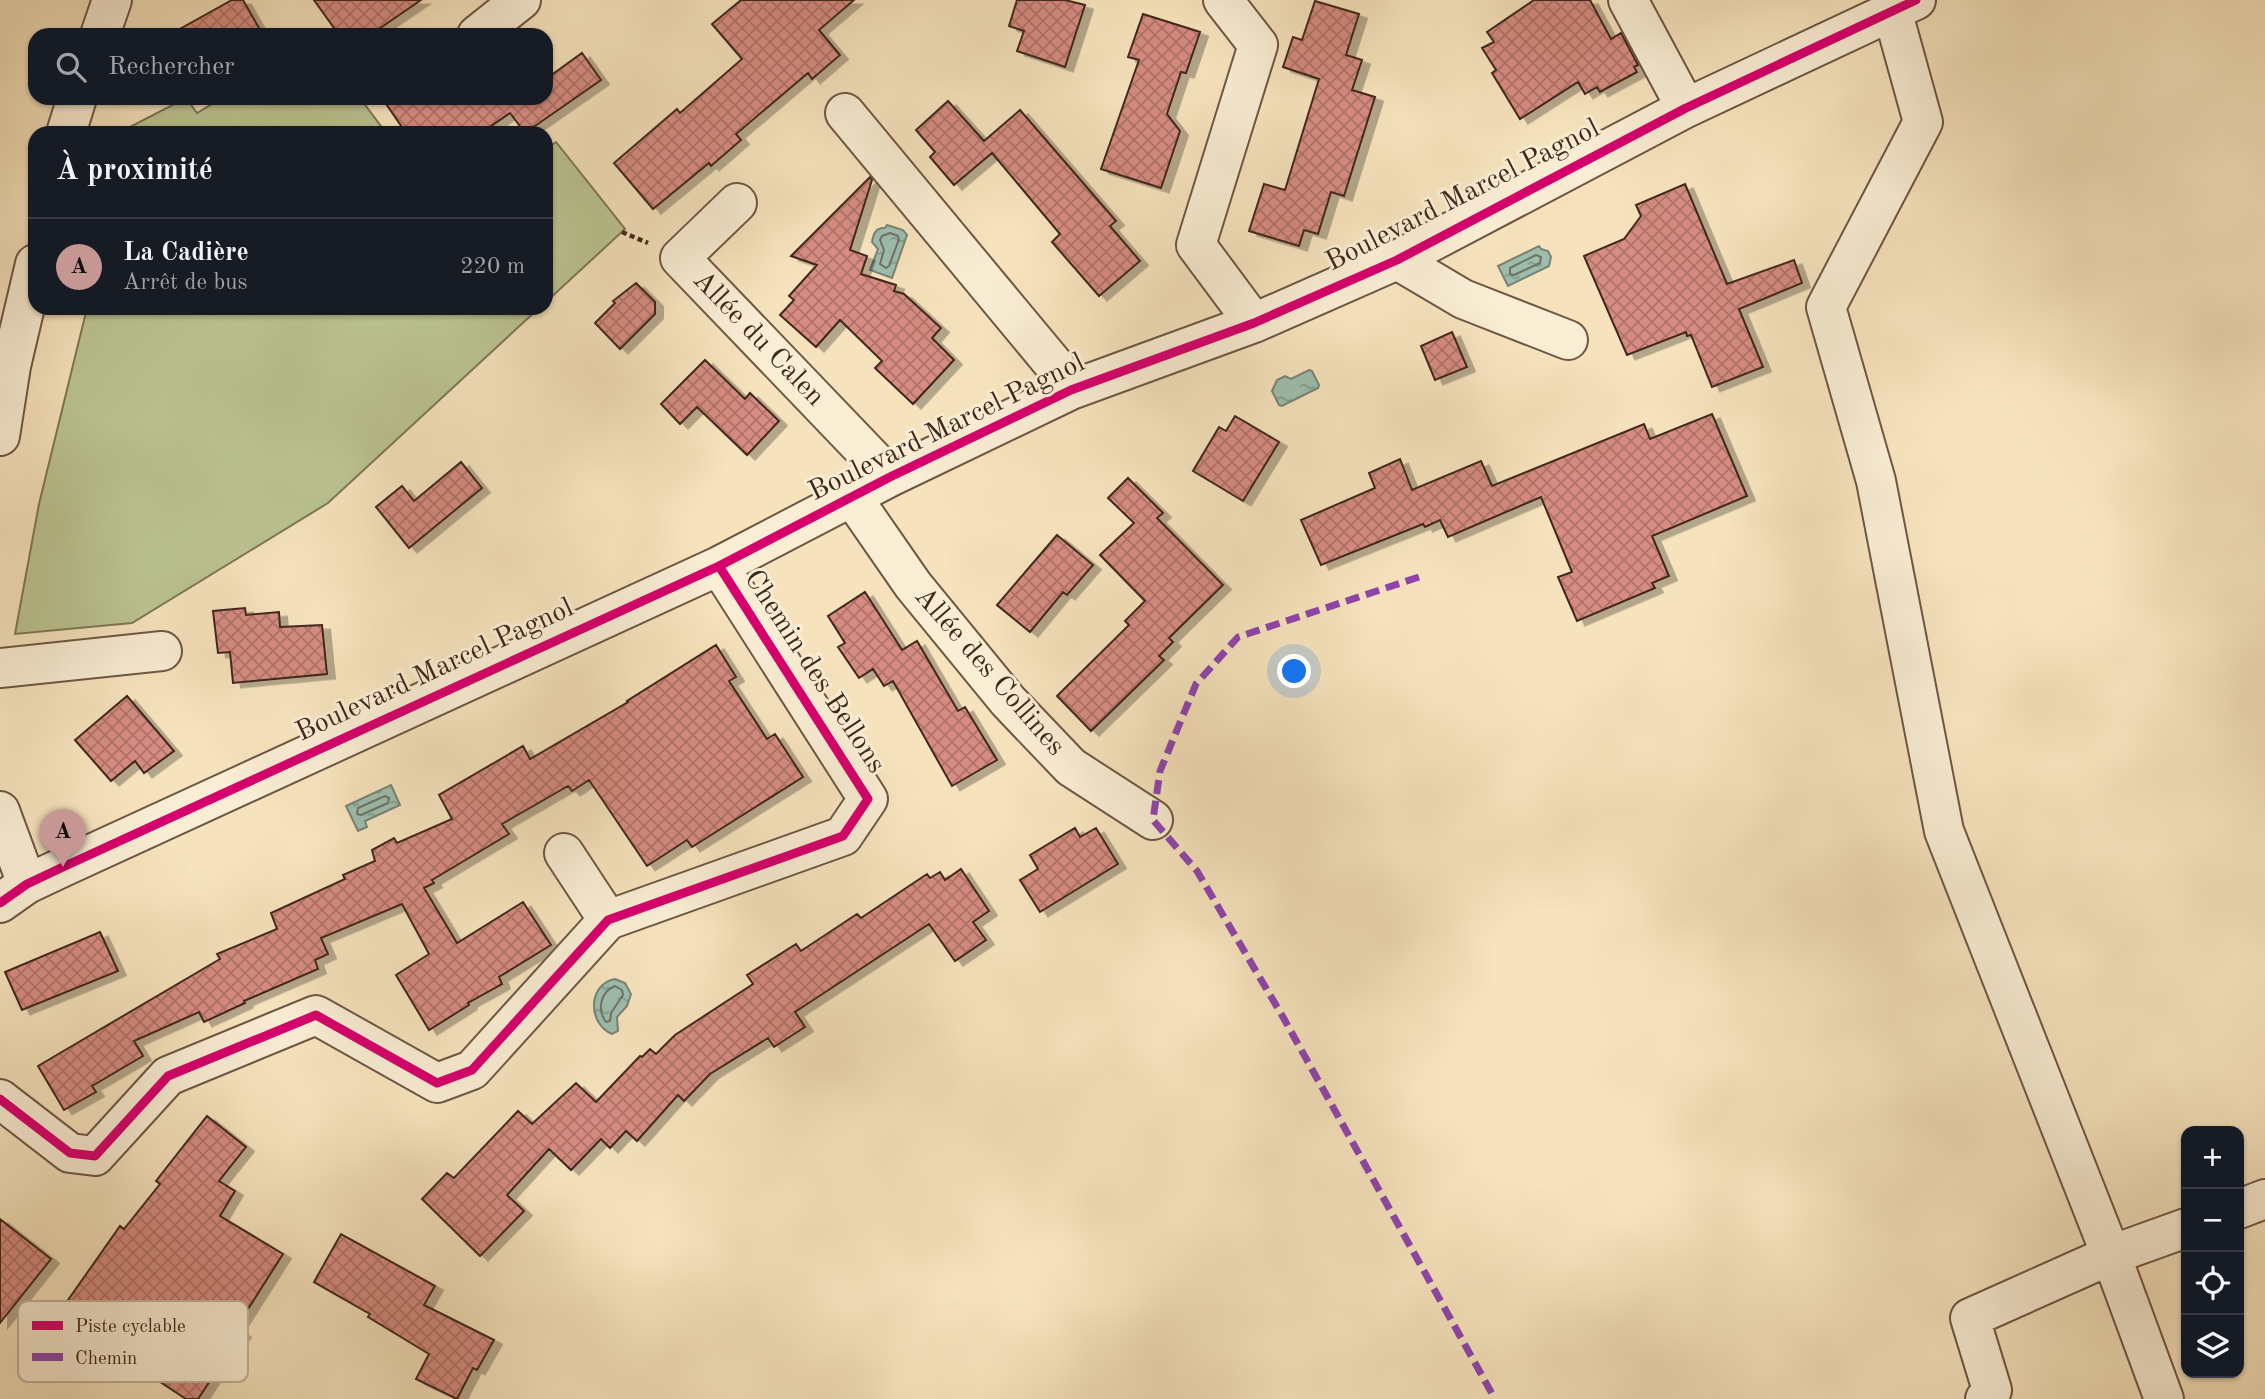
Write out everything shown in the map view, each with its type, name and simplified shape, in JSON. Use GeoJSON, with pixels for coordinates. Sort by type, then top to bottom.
{"type":"FeatureCollection","features":[{"type":"Feature","properties":{"kind":"street"},"geometry":{"type":"LineString","coordinates":[[102,28],[112,0]]}},
{"type":"Feature","properties":{"kind":"street"},"geometry":{"type":"LineString","coordinates":[[486,28],[521,0]]}},
{"type":"Feature","properties":{"kind":"street"},"geometry":{"type":"LineString","coordinates":[[1223,0],[1258,45],[1196,245],[1254,323]]}},
{"type":"Feature","properties":{"kind":"street"},"geometry":{"type":"LineString","coordinates":[[1628,0],[1686,108]]}},
{"type":"Feature","properties":{"kind":"street"},"geometry":{"type":"LineString","coordinates":[[1904,5],[1923,122],[1826,307],[1876,481],[1944,831],[2111,1255],[2164,1399]]}},
{"type":"Feature","properties":{"kind":"street","name":"Boulevard Marcel Pagnol"},"geometry":{"type":"LineString","coordinates":[[14,893],[719,566],[890,477],[1071,390],[1254,323],[1397,260],[1686,108],[1904,5]]}},
{"type":"Feature","properties":{"kind":"street"},"geometry":{"type":"LineString","coordinates":[[68,126],[76,105]]}},
{"type":"Feature","properties":{"kind":"street"},"geometry":{"type":"LineString","coordinates":[[845,113],[1055,366],[1071,390]]}},
{"type":"Feature","properties":{"kind":"street","name":"Allée du Calen"},"geometry":{"type":"LineString","coordinates":[[737,203],[680,258],[890,477]]}},
{"type":"Feature","properties":{"kind":"street"},"geometry":{"type":"LineString","coordinates":[[1397,260],[1463,299],[1567,340]]}},
{"type":"Feature","properties":{"kind":"street"},"geometry":{"type":"LineString","coordinates":[[0,436],[11,366],[28,294]]}},
{"type":"Feature","properties":{"kind":"street","name":"Allée des Collines"},"geometry":{"type":"LineString","coordinates":[[852,497],[913,585],[1008,701],[1071,766],[1153,820]]}},
{"type":"Feature","properties":{"kind":"street","name":"Chemin des Bellons"},"geometry":{"type":"LineString","coordinates":[[0,1099],[70,1153],[96,1156],[168,1076],[316,1016],[437,1083],[472,1070],[608,920],[843,836],[868,799],[719,566]]}},
{"type":"Feature","properties":{"kind":"street"},"geometry":{"type":"LineString","coordinates":[[0,668],[162,651]]}},
{"type":"Feature","properties":{"kind":"street"},"geometry":{"type":"LineString","coordinates":[[0,811],[14,893]]}},
{"type":"Feature","properties":{"kind":"street"},"geometry":{"type":"LineString","coordinates":[[564,853],[608,920]]}},
{"type":"Feature","properties":{"kind":"street"},"geometry":{"type":"LineString","coordinates":[[2244,1207],[2265,1199]]}},
{"type":"Feature","properties":{"kind":"street"},"geometry":{"type":"LineString","coordinates":[[1985,1399],[1992,1390],[1970,1318],[2111,1255],[2181,1230]]}},
{"type":"Feature","properties":{"kind":"green space"},"geometry":{"type":"Polygon","coordinates":[[[172,105],[191,105],[197,113],[210,105],[365,105],[381,126],[132,126],[172,105]]]}},
{"type":"Feature","properties":{"kind":"green space"},"geometry":{"type":"Polygon","coordinates":[[[556,142],[625,229],[553,296],[553,144],[556,142]]]}},
{"type":"Feature","properties":{"kind":"green space"},"geometry":{"type":"Polygon","coordinates":[[[85,315],[531,315],[328,503],[132,623],[15,634],[39,504],[85,315]]]}},
{"type":"Feature","properties":{"kind":"water"},"geometry":{"type":"Polygon","coordinates":[[[887,225],[903,230],[907,235],[892,278],[870,270],[878,249],[872,242],[873,236],[877,230],[887,225]]]}},
{"type":"Feature","properties":{"kind":"water"},"geometry":{"type":"Polygon","coordinates":[[[1539,246],[1548,251],[1551,257],[1549,266],[1508,286],[1498,266],[1539,246]]]}},
{"type":"Feature","properties":{"kind":"water"},"geometry":{"type":"Polygon","coordinates":[[[1309,370],[1319,385],[1318,388],[1282,406],[1279,405],[1272,391],[1277,380],[1285,376],[1291,379],[1309,370]]]}},
{"type":"Feature","properties":{"kind":"water"},"geometry":{"type":"Polygon","coordinates":[[[391,785],[400,805],[365,821],[367,827],[358,831],[346,806],[391,785]]]}},
{"type":"Feature","properties":{"kind":"water"},"geometry":{"type":"Polygon","coordinates":[[[615,979],[625,983],[631,994],[627,1006],[617,1017],[618,1031],[612,1034],[598,1021],[594,1004],[600,988],[615,979]]]}},
{"type":"Feature","properties":{"kind":"building"},"geometry":{"type":"Polygon","coordinates":[[[232,0],[243,0],[259,28],[182,28],[232,0]]]}},
{"type":"Feature","properties":{"kind":"building"},"geometry":{"type":"Polygon","coordinates":[[[314,0],[421,0],[380,28],[334,28],[314,0]]]}},
{"type":"Feature","properties":{"kind":"building"},"geometry":{"type":"Polygon","coordinates":[[[741,0],[854,0],[819,30],[840,55],[812,79],[808,73],[736,134],[741,140],[653,209],[614,163],[677,109],[680,113],[742,59],[712,24],[741,0]]]}},
{"type":"Feature","properties":{"kind":"building"},"geometry":{"type":"Polygon","coordinates":[[[1017,0],[1065,0],[1085,5],[1065,67],[1017,51],[1024,31],[1009,26],[1017,0]]]}},
{"type":"Feature","properties":{"kind":"building"},"geometry":{"type":"Polygon","coordinates":[[[1534,0],[1590,0],[1611,39],[1621,33],[1638,65],[1634,67],[1637,72],[1600,92],[1597,87],[1585,94],[1578,82],[1520,119],[1492,73],[1496,70],[1482,48],[1494,42],[1487,32],[1534,0]]]}},
{"type":"Feature","properties":{"kind":"building"},"geometry":{"type":"Polygon","coordinates":[[[1315,1],[1359,14],[1346,55],[1362,60],[1352,90],[1375,97],[1344,196],[1331,192],[1318,234],[1304,230],[1299,246],[1249,231],[1264,184],[1285,190],[1319,79],[1283,67],[1293,37],[1302,40],[1315,1]]]}},
{"type":"Feature","properties":{"kind":"building"},"geometry":{"type":"Polygon","coordinates":[[[1143,14],[1200,32],[1186,73],[1181,72],[1167,114],[1180,131],[1161,188],[1101,169],[1139,60],[1128,57],[1143,14]]]}},
{"type":"Feature","properties":{"kind":"building"},"geometry":{"type":"Polygon","coordinates":[[[582,53],[601,80],[535,126],[520,126],[510,113],[491,126],[401,126],[387,105],[553,105],[553,74],[582,53]]]}},
{"type":"Feature","properties":{"kind":"building"},"geometry":{"type":"Polygon","coordinates":[[[948,101],[984,141],[1020,110],[1116,221],[1110,226],[1140,261],[1099,296],[1052,242],[1060,234],[992,153],[954,185],[930,157],[935,152],[916,130],[948,101]]]}},
{"type":"Feature","properties":{"kind":"building"},"geometry":{"type":"Polygon","coordinates":[[[870,177],[872,180],[850,250],[867,256],[861,274],[896,285],[894,291],[904,294],[941,328],[932,338],[954,360],[913,404],[875,368],[882,361],[840,320],[816,347],[780,315],[794,300],[789,296],[817,265],[791,256],[870,177]]]}},
{"type":"Feature","properties":{"kind":"building"},"geometry":{"type":"Polygon","coordinates":[[[1685,184],[1727,284],[1794,260],[1802,283],[1739,309],[1763,367],[1712,387],[1691,335],[1687,336],[1686,332],[1627,355],[1584,256],[1624,239],[1641,216],[1636,205],[1685,184]]]}},
{"type":"Feature","properties":{"kind":"building"},"geometry":{"type":"Polygon","coordinates":[[[636,283],[655,302],[655,314],[620,349],[595,323],[615,303],[613,301],[636,283]]]}},
{"type":"Feature","properties":{"kind":"building"},"geometry":{"type":"Polygon","coordinates":[[[1452,332],[1467,367],[1435,380],[1421,346],[1452,332]]]}},
{"type":"Feature","properties":{"kind":"building"},"geometry":{"type":"Polygon","coordinates":[[[705,360],[745,399],[750,393],[779,421],[747,455],[697,407],[680,424],[661,404],[705,360]]]}},
{"type":"Feature","properties":{"kind":"building"},"geometry":{"type":"Polygon","coordinates":[[[1712,414],[1747,496],[1652,536],[1669,576],[1652,583],[1655,588],[1577,621],[1558,577],[1572,572],[1541,497],[1448,537],[1440,520],[1425,527],[1423,524],[1321,565],[1301,520],[1375,488],[1369,473],[1400,459],[1412,490],[1481,461],[1492,486],[1644,424],[1650,439],[1712,414]]]}},
{"type":"Feature","properties":{"kind":"building"},"geometry":{"type":"Polygon","coordinates":[[[1235,416],[1279,442],[1243,501],[1193,471],[1219,427],[1226,431],[1235,416]]]}},
{"type":"Feature","properties":{"kind":"building"},"geometry":{"type":"Polygon","coordinates":[[[461,462],[482,488],[409,548],[376,507],[402,486],[414,501],[461,462]]]}},
{"type":"Feature","properties":{"kind":"building"},"geometry":{"type":"Polygon","coordinates":[[[1128,478],[1163,513],[1157,518],[1223,585],[1169,638],[1173,642],[1159,656],[1164,660],[1091,731],[1057,696],[1129,625],[1125,621],[1145,601],[1100,555],[1134,523],[1108,498],[1128,478]]]}},
{"type":"Feature","properties":{"kind":"building"},"geometry":{"type":"Polygon","coordinates":[[[1057,535],[1093,565],[1067,595],[1063,592],[1030,632],[997,605],[1057,535]]]}},
{"type":"Feature","properties":{"kind":"building"},"geometry":{"type":"Polygon","coordinates":[[[865,592],[902,650],[917,641],[958,711],[965,707],[997,760],[952,786],[893,681],[884,686],[873,669],[859,678],[838,647],[845,643],[828,616],[865,592]]]}},
{"type":"Feature","properties":{"kind":"building"},"geometry":{"type":"Polygon","coordinates":[[[245,608],[246,615],[279,612],[280,627],[322,625],[327,674],[233,683],[230,652],[218,653],[213,611],[245,608]]]}},
{"type":"Feature","properties":{"kind":"building"},"geometry":{"type":"Polygon","coordinates":[[[716,645],[736,677],[729,681],[767,739],[775,734],[803,777],[692,847],[687,840],[647,866],[589,780],[572,791],[568,786],[502,824],[509,834],[432,880],[434,883],[424,888],[457,943],[523,902],[551,945],[499,977],[502,984],[429,1030],[396,975],[429,954],[402,904],[321,938],[328,954],[315,960],[318,969],[244,1001],[245,1003],[204,1022],[199,1012],[134,1041],[143,1056],[92,1086],[96,1092],[64,1110],[38,1066],[220,959],[217,954],[277,929],[271,913],[345,879],[343,875],[375,861],[372,850],[394,838],[397,843],[452,819],[439,795],[523,746],[530,759],[628,702],[716,645]]]}},
{"type":"Feature","properties":{"kind":"building"},"geometry":{"type":"Polygon","coordinates":[[[127,696],[174,751],[144,773],[135,761],[111,781],[75,740],[127,696]]]}},
{"type":"Feature","properties":{"kind":"building"},"geometry":{"type":"Polygon","coordinates":[[[1075,828],[1080,837],[1096,828],[1118,864],[1040,912],[1020,880],[1038,869],[1030,855],[1075,828]]]}},
{"type":"Feature","properties":{"kind":"building"},"geometry":{"type":"Polygon","coordinates":[[[961,869],[989,911],[973,922],[986,940],[955,961],[929,924],[795,1012],[805,1027],[774,1047],[768,1038],[710,1074],[684,1101],[678,1095],[637,1141],[626,1131],[610,1148],[601,1139],[571,1170],[549,1149],[507,1195],[524,1211],[480,1256],[422,1199],[447,1173],[454,1178],[518,1111],[532,1124],[576,1083],[596,1102],[640,1056],[650,1049],[656,1054],[675,1035],[753,984],[747,975],[796,944],[801,951],[857,914],[861,918],[927,874],[930,878],[940,872],[945,880],[961,869]]]}},
{"type":"Feature","properties":{"kind":"building"},"geometry":{"type":"Polygon","coordinates":[[[100,932],[118,971],[22,1010],[5,972],[100,932]]]}},
{"type":"Feature","properties":{"kind":"building"},"geometry":{"type":"Polygon","coordinates":[[[207,1116],[246,1147],[219,1181],[235,1191],[220,1216],[283,1254],[248,1309],[248,1301],[68,1300],[120,1226],[124,1229],[160,1184],[156,1181],[207,1116]]]}},
{"type":"Feature","properties":{"kind":"building"},"geometry":{"type":"Polygon","coordinates":[[[0,1219],[51,1259],[0,1323],[0,1219]]]}},
{"type":"Feature","properties":{"kind":"building"},"geometry":{"type":"Polygon","coordinates":[[[341,1234],[435,1286],[424,1305],[494,1340],[477,1370],[473,1368],[457,1399],[416,1379],[429,1354],[368,1317],[370,1314],[314,1282],[341,1234]]]}},
{"type":"Feature","properties":{"kind":"building"},"geometry":{"type":"Polygon","coordinates":[[[160,1382],[210,1382],[198,1399],[186,1399],[160,1382]]]}},
{"type":"Feature","properties":{"kind":"marked path"},"geometry":{"type":"LineString","coordinates":[[1419,577],[1238,637],[1196,684],[1160,771],[1153,820],[1197,871],[1283,1017],[1495,1399]]}},
{"type":"Feature","properties":{"kind":"cycle path"},"geometry":{"type":"LineString","coordinates":[[0,903],[27,884],[63,867],[719,566],[890,477],[1071,390],[1254,323],[1397,260],[1686,108],[1916,0]]}},
{"type":"Feature","properties":{"kind":"cycle path"},"geometry":{"type":"LineString","coordinates":[[0,1099],[70,1153],[95,1156],[168,1076],[316,1015],[437,1083],[472,1070],[608,920],[843,836],[868,799],[719,566]]}},
{"type":"Feature","properties":{"kind":"place","name":"La Cadière"},"geometry":{"type":"Point","coordinates":[63,867]}}]}
